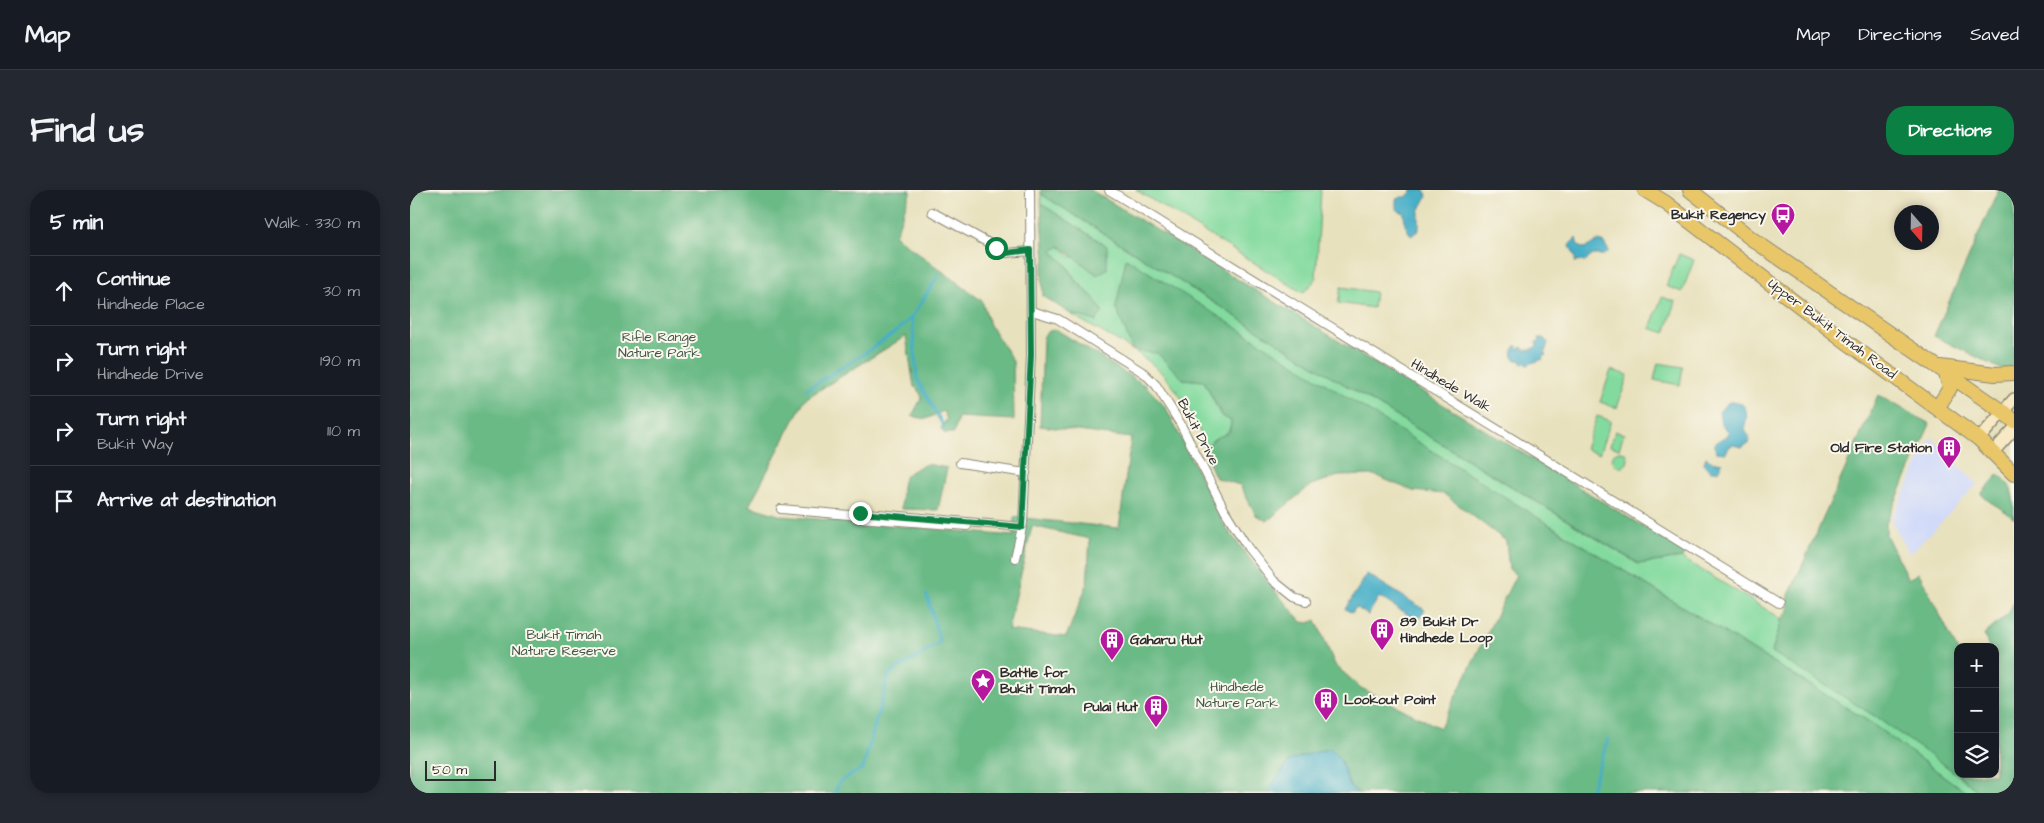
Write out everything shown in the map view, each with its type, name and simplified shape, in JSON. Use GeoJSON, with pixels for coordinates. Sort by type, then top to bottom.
{"type":"FeatureCollection","features":[{"type":"Feature","properties":{"kind":"highway","name":"Upper Bukit Timah Road"},"geometry":{"type":"LineString","coordinates":[[1645,190],[1666,203],[1840,337],[1938,407],[1979,439],[2014,474]]}},
{"type":"Feature","properties":{"kind":"highway","name":"Upper Bukit Timah Road"},"geometry":{"type":"LineString","coordinates":[[1690,190],[1752,240],[2014,421]]}},
{"type":"Feature","properties":{"kind":"highway"},"geometry":{"type":"LineString","coordinates":[[1934,366],[1970,372],[2014,373]]}},
{"type":"Feature","properties":{"kind":"highway"},"geometry":{"type":"LineString","coordinates":[[1938,407],[1950,388],[1946,374]]}},
{"type":"Feature","properties":{"kind":"main road"},"geometry":{"type":"LineString","coordinates":[[1979,439],[2014,399]]}},
{"type":"Feature","properties":{"kind":"main road"},"geometry":{"type":"LineString","coordinates":[[1993,452],[2014,429]]}},
{"type":"Feature","properties":{"kind":"street"},"geometry":{"type":"LineString","coordinates":[[1015,558],[1022,529],[1026,473],[1032,311],[1030,190]]}},
{"type":"Feature","properties":{"kind":"street","name":"Hindhede Walk"},"geometry":{"type":"LineString","coordinates":[[1109,190],[1779,603]]}},
{"type":"Feature","properties":{"kind":"street"},"geometry":{"type":"LineString","coordinates":[[932,212],[1007,253],[1030,250]]}},
{"type":"Feature","properties":{"kind":"street","name":"Bukit Drive"},"geometry":{"type":"LineString","coordinates":[[1032,311],[1058,319],[1144,373],[1156,385],[1180,423],[1225,512],[1248,548],[1274,580],[1294,597],[1306,601]]}},
{"type":"Feature","properties":{"kind":"street"},"geometry":{"type":"LineString","coordinates":[[960,463],[1026,473]]}},
{"type":"Feature","properties":{"kind":"street"},"geometry":{"type":"LineString","coordinates":[[781,508],[849,515],[858,518],[1022,529]]}},
{"type":"Feature","properties":{"kind":"shaded area"},"geometry":{"type":"Polygon","coordinates":[[[1931,437],[1977,484],[1909,554],[1891,520],[1931,437]]]}},
{"type":"Feature","properties":{"kind":"green space"},"geometry":{"type":"Polygon","coordinates":[[[410,190],[911,190],[895,236],[982,301],[990,325],[1013,361],[1014,420],[958,417],[954,433],[944,433],[941,428],[947,419],[943,411],[926,419],[912,416],[922,397],[917,388],[914,387],[906,336],[805,399],[749,506],[782,516],[1014,536],[1014,517],[1119,528],[1131,438],[1040,426],[1043,337],[1048,331],[1057,330],[1146,386],[1166,408],[1224,525],[1269,584],[1302,622],[1309,623],[1316,620],[1335,665],[1361,688],[1440,728],[1516,575],[1509,569],[1506,541],[1444,494],[1413,491],[1374,475],[1338,476],[1311,485],[1267,521],[1256,515],[1240,485],[1216,478],[1204,452],[1214,439],[1228,432],[1231,421],[1222,416],[1204,381],[1183,379],[1157,353],[1133,351],[1116,307],[1126,258],[1548,524],[1868,721],[1967,793],[1359,793],[1350,787],[1340,759],[1274,783],[1266,793],[410,793],[410,190]],[[1032,526],[1008,630],[1066,637],[1087,585],[1090,539],[1032,526]]]}},
{"type":"Feature","properties":{"kind":"green space"},"geometry":{"type":"Polygon","coordinates":[[[1041,190],[1091,190],[1685,552],[1682,558],[1639,564],[1329,375],[1041,194],[1041,190]]]}},
{"type":"Feature","properties":{"kind":"green space"},"geometry":{"type":"Polygon","coordinates":[[[1136,190],[1321,190],[1316,279],[1303,293],[1136,190]]]}},
{"type":"Feature","properties":{"kind":"green space"},"geometry":{"type":"Polygon","coordinates":[[[1998,190],[2014,190],[2014,364],[2003,370],[1934,336],[1998,190]]]}},
{"type":"Feature","properties":{"kind":"green space"},"geometry":{"type":"Polygon","coordinates":[[[1041,194],[1329,375],[1638,564],[1682,558],[1782,619],[1773,652],[1905,736],[1954,771],[1954,778],[1962,778],[1980,793],[1967,793],[1868,721],[1548,524],[1157,353],[1183,379],[1204,381],[1221,416],[1231,420],[1226,434],[1207,447],[1180,396],[1158,369],[1122,343],[1069,313],[1096,321],[1093,297],[1077,281],[1065,263],[1052,252],[1059,246],[1071,257],[1107,246],[1041,204],[1041,194]]]}},
{"type":"Feature","properties":{"kind":"green space"},"geometry":{"type":"Polygon","coordinates":[[[1041,204],[1107,246],[1107,269],[1097,275],[1060,246],[1052,252],[1065,263],[1076,281],[1093,297],[1103,312],[1096,321],[1069,313],[1043,296],[1042,270],[1045,259],[1041,204]]]}},
{"type":"Feature","properties":{"kind":"green space"},"geometry":{"type":"Polygon","coordinates":[[[1679,254],[1694,260],[1682,292],[1666,286],[1679,254]]]}},
{"type":"Feature","properties":{"kind":"green space"},"geometry":{"type":"Polygon","coordinates":[[[1341,287],[1375,292],[1373,308],[1338,303],[1341,287]]]}},
{"type":"Feature","properties":{"kind":"green space"},"geometry":{"type":"Polygon","coordinates":[[[1662,297],[1676,302],[1665,333],[1650,328],[1662,297]]]}},
{"type":"Feature","properties":{"kind":"green space"},"geometry":{"type":"Polygon","coordinates":[[[1658,363],[1683,367],[1680,385],[1654,380],[1658,363]]]}},
{"type":"Feature","properties":{"kind":"green space"},"geometry":{"type":"Polygon","coordinates":[[[1611,370],[1628,375],[1617,408],[1600,402],[1611,370]]]}},
{"type":"Feature","properties":{"kind":"green space"},"geometry":{"type":"Polygon","coordinates":[[[1878,395],[1930,424],[1886,523],[1886,535],[1908,579],[1919,573],[1954,643],[1954,772],[1873,715],[1772,652],[1782,619],[1788,611],[1789,595],[1878,395]]]}},
{"type":"Feature","properties":{"kind":"green space"},"geometry":{"type":"Polygon","coordinates":[[[1597,416],[1611,421],[1599,454],[1585,449],[1597,416]]]}},
{"type":"Feature","properties":{"kind":"green space"},"geometry":{"type":"Polygon","coordinates":[[[1615,431],[1624,434],[1619,449],[1610,446],[1615,431]]]}},
{"type":"Feature","properties":{"kind":"green space"},"geometry":{"type":"Polygon","coordinates":[[[1620,451],[1626,453],[1628,459],[1626,465],[1620,467],[1614,465],[1612,459],[1614,453],[1620,451]]]}},
{"type":"Feature","properties":{"kind":"green space"},"geometry":{"type":"Polygon","coordinates":[[[927,464],[947,468],[938,510],[901,509],[902,485],[906,476],[927,464]]]}},
{"type":"Feature","properties":{"kind":"green space"},"geometry":{"type":"Polygon","coordinates":[[[1999,474],[2008,484],[2012,494],[2014,519],[1981,494],[1999,474]]]}},
{"type":"Feature","properties":{"kind":"green space"},"geometry":{"type":"Polygon","coordinates":[[[2014,602],[2014,793],[1980,793],[1962,778],[1999,778],[1999,643],[1987,643],[1984,635],[2008,614],[2014,602]]]}},
{"type":"Feature","properties":{"kind":"water"},"geometry":{"type":"Polygon","coordinates":[[[1413,190],[1425,190],[1427,196],[1419,211],[1419,230],[1411,236],[1405,225],[1404,213],[1396,209],[1396,199],[1406,197],[1413,190]]]}},
{"type":"Feature","properties":{"kind":"water"},"geometry":{"type":"Polygon","coordinates":[[[1576,238],[1578,246],[1581,248],[1599,241],[1604,243],[1609,251],[1604,255],[1593,255],[1585,261],[1575,262],[1575,256],[1570,244],[1576,238]]]}},
{"type":"Feature","properties":{"kind":"water"},"geometry":{"type":"Polygon","coordinates":[[[1539,338],[1544,338],[1548,343],[1546,355],[1542,357],[1543,359],[1527,365],[1526,362],[1522,364],[1521,360],[1515,360],[1513,352],[1517,345],[1518,349],[1522,347],[1524,350],[1531,350],[1537,346],[1536,342],[1540,341],[1539,338]]]}},
{"type":"Feature","properties":{"kind":"water"},"geometry":{"type":"Polygon","coordinates":[[[1730,402],[1740,403],[1746,409],[1747,414],[1744,428],[1749,437],[1749,443],[1742,447],[1733,445],[1729,447],[1726,453],[1716,452],[1714,445],[1728,435],[1729,432],[1721,424],[1719,412],[1730,402]]]}},
{"type":"Feature","properties":{"kind":"water"},"geometry":{"type":"Polygon","coordinates":[[[1706,457],[1711,461],[1722,463],[1719,470],[1712,471],[1708,469],[1704,463],[1706,457]]]}},
{"type":"Feature","properties":{"kind":"water"},"geometry":{"type":"Polygon","coordinates":[[[1367,574],[1425,610],[1418,621],[1379,597],[1368,615],[1356,607],[1352,613],[1345,609],[1367,574]]]}},
{"type":"Feature","properties":{"kind":"water"},"geometry":{"type":"Polygon","coordinates":[[[1330,748],[1340,759],[1350,787],[1359,793],[1266,793],[1290,760],[1330,748]]]}},
{"type":"Feature","properties":{"kind":"waterway"},"geometry":{"type":"LineString","coordinates":[[807,389],[864,354],[898,330],[912,317],[939,274]]}},
{"type":"Feature","properties":{"kind":"waterway"},"geometry":{"type":"LineString","coordinates":[[912,317],[917,379],[944,427]]}},
{"type":"Feature","properties":{"kind":"waterway"},"geometry":{"type":"LineString","coordinates":[[835,793],[839,782],[863,768],[889,674],[940,643],[927,595]]}},
{"type":"Feature","properties":{"kind":"waterway"},"geometry":{"type":"LineString","coordinates":[[1590,793],[1608,739]]}},
{"type":"Feature","properties":{"kind":"place","name":"Bukit Regency"},"geometry":{"type":"Point","coordinates":[1783,236]}},
{"type":"Feature","properties":{"kind":"place","name":"Old Fire Station"},"geometry":{"type":"Point","coordinates":[1949,469]}},
{"type":"Feature","properties":{"kind":"place","name":"89 Bukit Dr Hindhede Loop"},"geometry":{"type":"Point","coordinates":[1382,651]}},
{"type":"Feature","properties":{"kind":"place","name":"Gaharu Hut"},"geometry":{"type":"Point","coordinates":[1112,661]}},
{"type":"Feature","properties":{"kind":"place","name":"Battle for Bukit Timah"},"geometry":{"type":"Point","coordinates":[983,702]}},
{"type":"Feature","properties":{"kind":"place","name":"Lookout Point"},"geometry":{"type":"Point","coordinates":[1326,721]}},
{"type":"Feature","properties":{"kind":"place","name":"Pulai Hut"},"geometry":{"type":"Point","coordinates":[1156,728]}},
{"type":"Feature","properties":{"kind":"route"},"geometry":{"type":"LineString","coordinates":[[860,513],[1022,527],[1031,355],[1030,250],[1007,253],[996,248]]}},
{"type":"Feature","properties":{"kind":"park label","name":"Rifle Range Nature Park"},"geometry":{"type":"Point","coordinates":[659,346]}},
{"type":"Feature","properties":{"kind":"park label","name":"Bukit Timah Nature Reserve"},"geometry":{"type":"Point","coordinates":[564,644]}},
{"type":"Feature","properties":{"kind":"park label","name":"Hindhede Nature Park"},"geometry":{"type":"Point","coordinates":[1237,696]}}]}
